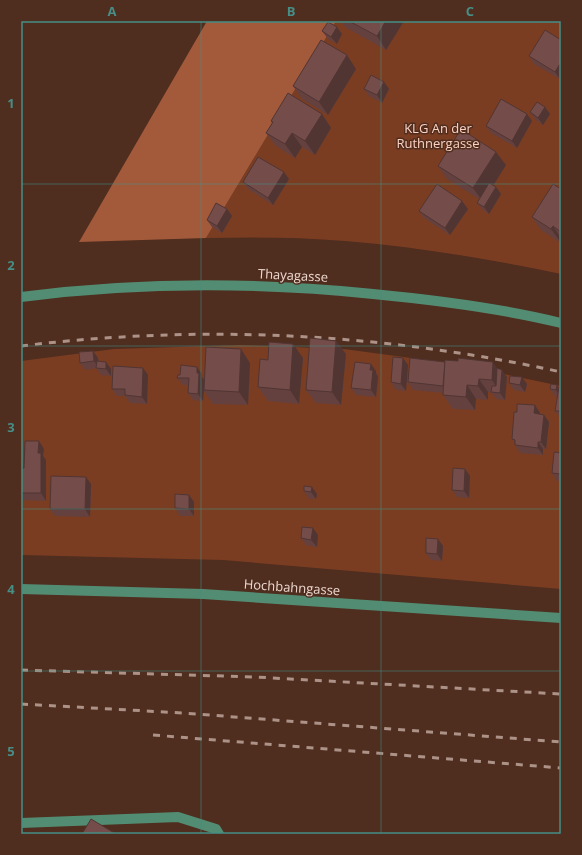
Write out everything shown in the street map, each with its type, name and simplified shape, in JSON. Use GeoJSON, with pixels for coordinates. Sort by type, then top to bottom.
{"type":"FeatureCollection","features":[{"type":"Feature","properties":{"kind":"street","name":"Thayagasse"},"geometry":{"type":"LineString","coordinates":[[21,297],[168,285],[324,289],[422,298],[535,317],[561,323]]}},
{"type":"Feature","properties":{"kind":"street","name":"Hochbahngasse"},"geometry":{"type":"LineString","coordinates":[[21,589],[203,594],[561,618]]}},
{"type":"Feature","properties":{"kind":"street"},"geometry":{"type":"LineString","coordinates":[[21,823],[178,817],[216,829],[219,834]]}},
{"type":"Feature","properties":{"kind":"green space","name":"KLG An der Ruthnergasse"},"geometry":{"type":"Polygon","coordinates":[[[336,21],[561,21],[561,274],[454,254],[372,244],[293,238],[206,238],[336,21]]]}},
{"type":"Feature","properties":{"kind":"green space"},"geometry":{"type":"Polygon","coordinates":[[[240,345],[344,349],[456,364],[561,386],[561,589],[223,560],[21,555],[21,361],[114,349],[240,345]]]}},
{"type":"Feature","properties":{"kind":"shaded area"},"geometry":{"type":"Polygon","coordinates":[[[207,21],[336,21],[206,238],[79,242],[207,21]]]}},
{"type":"Feature","properties":{"kind":"building"},"geometry":{"type":"Polygon","coordinates":[[[349,21],[386,21],[377,36],[349,21]]]}},
{"type":"Feature","properties":{"kind":"building"},"geometry":{"type":"Polygon","coordinates":[[[328,22],[337,27],[331,37],[322,31],[328,22]]]}},
{"type":"Feature","properties":{"kind":"building"},"geometry":{"type":"Polygon","coordinates":[[[545,30],[561,40],[561,62],[555,72],[529,56],[545,30]]]}},
{"type":"Feature","properties":{"kind":"building"},"geometry":{"type":"Polygon","coordinates":[[[321,40],[347,55],[319,102],[293,86],[321,40]]]}},
{"type":"Feature","properties":{"kind":"building"},"geometry":{"type":"Polygon","coordinates":[[[371,75],[384,82],[377,95],[364,89],[371,75]]]}},
{"type":"Feature","properties":{"kind":"building"},"geometry":{"type":"Polygon","coordinates":[[[288,93],[322,114],[305,141],[292,133],[285,144],[266,133],[273,122],[271,121],[288,93]]]}},
{"type":"Feature","properties":{"kind":"building"},"geometry":{"type":"Polygon","coordinates":[[[501,99],[527,114],[512,141],[486,126],[501,99]]]}},
{"type":"Feature","properties":{"kind":"building"},"geometry":{"type":"Polygon","coordinates":[[[537,102],[545,107],[538,118],[530,112],[537,102]]]}},
{"type":"Feature","properties":{"kind":"building"},"geometry":{"type":"Polygon","coordinates":[[[461,129],[496,152],[473,188],[438,166],[461,129]]]}},
{"type":"Feature","properties":{"kind":"building"},"geometry":{"type":"Polygon","coordinates":[[[258,157],[284,172],[268,198],[243,182],[258,157]]]}},
{"type":"Feature","properties":{"kind":"building"},"geometry":{"type":"Polygon","coordinates":[[[489,183],[496,187],[484,207],[477,203],[489,183]]]}},
{"type":"Feature","properties":{"kind":"building"},"geometry":{"type":"Polygon","coordinates":[[[437,184],[462,201],[445,228],[419,211],[437,184]]]}},
{"type":"Feature","properties":{"kind":"building"},"geometry":{"type":"Polygon","coordinates":[[[553,184],[561,189],[561,232],[553,226],[551,229],[532,217],[553,184]]]}},
{"type":"Feature","properties":{"kind":"building"},"geometry":{"type":"Polygon","coordinates":[[[216,203],[227,209],[217,226],[207,220],[216,203]]]}},
{"type":"Feature","properties":{"kind":"building"},"geometry":{"type":"Polygon","coordinates":[[[310,338],[336,341],[332,392],[306,390],[310,338]]]}},
{"type":"Feature","properties":{"kind":"building"},"geometry":{"type":"Polygon","coordinates":[[[269,342],[293,344],[290,390],[258,387],[260,359],[268,360],[269,342]]]}},
{"type":"Feature","properties":{"kind":"building"},"geometry":{"type":"Polygon","coordinates":[[[206,347],[241,349],[239,392],[204,390],[206,347]]]}},
{"type":"Feature","properties":{"kind":"building"},"geometry":{"type":"Polygon","coordinates":[[[93,351],[94,361],[80,363],[79,352],[93,351]]]}},
{"type":"Feature","properties":{"kind":"building"},"geometry":{"type":"Polygon","coordinates":[[[393,357],[403,358],[401,384],[391,382],[393,357]]]}},
{"type":"Feature","properties":{"kind":"building"},"geometry":{"type":"Polygon","coordinates":[[[410,358],[445,362],[443,386],[408,382],[410,358]]]}},
{"type":"Feature","properties":{"kind":"building"},"geometry":{"type":"Polygon","coordinates":[[[458,358],[493,362],[492,380],[479,379],[478,386],[467,385],[466,397],[443,395],[445,360],[458,361],[458,358]]]}},
{"type":"Feature","properties":{"kind":"building"},"geometry":{"type":"Polygon","coordinates":[[[97,361],[106,362],[106,369],[96,368],[97,361]]]}},
{"type":"Feature","properties":{"kind":"building"},"geometry":{"type":"Polygon","coordinates":[[[355,362],[371,364],[370,370],[373,370],[371,390],[351,388],[355,362]]]}},
{"type":"Feature","properties":{"kind":"building"},"geometry":{"type":"Polygon","coordinates":[[[181,365],[197,367],[197,373],[199,373],[198,394],[188,393],[189,378],[177,378],[178,375],[180,375],[181,365]]]}},
{"type":"Feature","properties":{"kind":"building"},"geometry":{"type":"Polygon","coordinates":[[[113,366],[143,368],[142,397],[125,395],[125,389],[112,389],[113,366]]]}},
{"type":"Feature","properties":{"kind":"building"},"geometry":{"type":"Polygon","coordinates":[[[497,368],[502,370],[500,393],[491,392],[492,386],[496,386],[497,368]]]}},
{"type":"Feature","properties":{"kind":"building"},"geometry":{"type":"Polygon","coordinates":[[[510,376],[522,377],[520,385],[509,383],[510,376]]]}},
{"type":"Feature","properties":{"kind":"building"},"geometry":{"type":"Polygon","coordinates":[[[551,384],[557,385],[556,390],[550,389],[551,384]]]}},
{"type":"Feature","properties":{"kind":"building"},"geometry":{"type":"Polygon","coordinates":[[[559,387],[561,387],[561,411],[555,411],[559,387]]]}},
{"type":"Feature","properties":{"kind":"building"},"geometry":{"type":"Polygon","coordinates":[[[517,404],[535,405],[534,413],[544,415],[541,442],[538,442],[538,448],[515,445],[515,440],[512,439],[514,412],[517,412],[517,404]]]}},
{"type":"Feature","properties":{"kind":"building"},"geometry":{"type":"Polygon","coordinates":[[[25,441],[39,441],[38,453],[41,453],[41,493],[21,493],[21,468],[24,468],[25,441]]]}},
{"type":"Feature","properties":{"kind":"building"},"geometry":{"type":"Polygon","coordinates":[[[554,452],[561,453],[561,474],[552,473],[554,452]]]}},
{"type":"Feature","properties":{"kind":"building"},"geometry":{"type":"Polygon","coordinates":[[[453,468],[465,469],[464,491],[452,490],[453,468]]]}},
{"type":"Feature","properties":{"kind":"building"},"geometry":{"type":"Polygon","coordinates":[[[51,476],[86,477],[85,509],[50,509],[51,476]]]}},
{"type":"Feature","properties":{"kind":"building"},"geometry":{"type":"Polygon","coordinates":[[[304,486],[312,487],[311,492],[304,491],[304,486]]]}},
{"type":"Feature","properties":{"kind":"building"},"geometry":{"type":"Polygon","coordinates":[[[175,494],[189,495],[189,509],[175,508],[175,494]]]}},
{"type":"Feature","properties":{"kind":"building"},"geometry":{"type":"Polygon","coordinates":[[[302,527],[313,528],[311,540],[301,538],[302,527]]]}},
{"type":"Feature","properties":{"kind":"building"},"geometry":{"type":"Polygon","coordinates":[[[426,538],[438,539],[437,554],[426,553],[426,538]]]}},
{"type":"Feature","properties":{"kind":"building"},"geometry":{"type":"Polygon","coordinates":[[[91,819],[116,834],[82,834],[91,819]]]}},
{"type":"Feature","properties":{"kind":"railway"},"geometry":{"type":"LineString","coordinates":[[21,346],[89,339],[157,335],[224,334],[292,336],[427,348],[561,372]]}},
{"type":"Feature","properties":{"kind":"railway"},"geometry":{"type":"LineString","coordinates":[[21,670],[255,677],[561,694]]}},
{"type":"Feature","properties":{"kind":"railway"},"geometry":{"type":"LineString","coordinates":[[21,704],[183,713],[561,742]]}},
{"type":"Feature","properties":{"kind":"railway"},"geometry":{"type":"LineString","coordinates":[[153,735],[561,768]]}}]}
